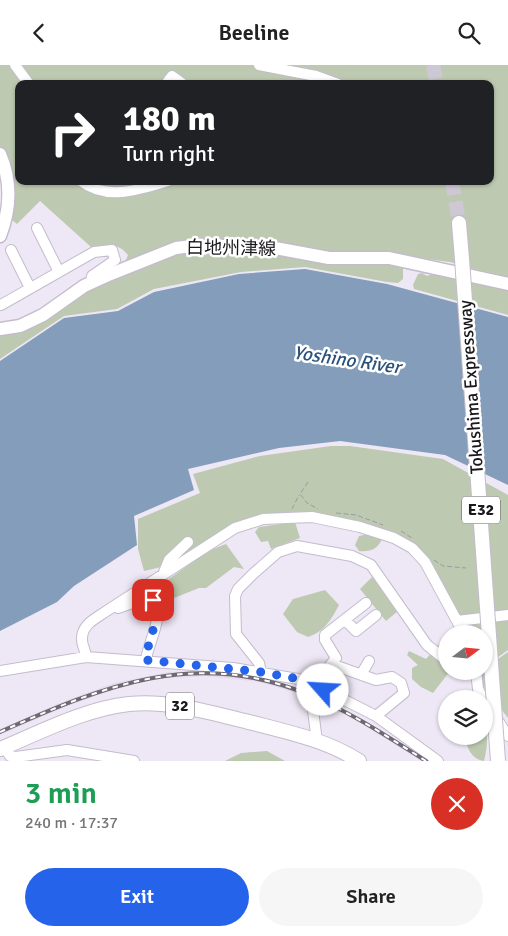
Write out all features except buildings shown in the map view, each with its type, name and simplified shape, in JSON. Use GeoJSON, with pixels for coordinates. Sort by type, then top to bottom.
{"type":"FeatureCollection","features":[{"type":"Feature","properties":{"kind":"highway","name":"Tokushima Expressway"},"geometry":{"type":"LineString","coordinates":[[459,223],[498,761]]}},
{"type":"Feature","properties":{"kind":"highway","name":"32"},"geometry":{"type":"LineString","coordinates":[[2,748],[94,711],[128,704],[161,703],[190,707],[317,741],[359,761]]}},
{"type":"Feature","properties":{"kind":"main road"},"geometry":{"type":"LineString","coordinates":[[0,154],[9,183],[8,213],[0,236]]}},
{"type":"Feature","properties":{"kind":"main road","name":"白地州津線"},"geometry":{"type":"LineString","coordinates":[[0,329],[20,326],[43,315],[91,283],[176,248],[192,246],[264,246],[329,258],[389,259],[508,284]]}},
{"type":"Feature","properties":{"kind":"street"},"geometry":{"type":"LineString","coordinates":[[15,65],[26,80]]}},
{"type":"Feature","properties":{"kind":"street"},"geometry":{"type":"LineString","coordinates":[[259,65],[316,76],[327,80]]}},
{"type":"Feature","properties":{"kind":"street"},"geometry":{"type":"LineString","coordinates":[[0,210],[5,198],[5,185],[9,183]]}},
{"type":"Feature","properties":{"kind":"street"},"geometry":{"type":"LineString","coordinates":[[86,185],[92,190],[122,193],[153,185]]}},
{"type":"Feature","properties":{"kind":"street"},"geometry":{"type":"LineString","coordinates":[[37,228],[59,272]]}},
{"type":"Feature","properties":{"kind":"street"},"geometry":{"type":"LineString","coordinates":[[11,250],[30,288]]}},
{"type":"Feature","properties":{"kind":"street"},"geometry":{"type":"LineString","coordinates":[[2,307],[30,288],[94,252],[112,250],[115,260],[92,276],[91,283]]}},
{"type":"Feature","properties":{"kind":"street"},"geometry":{"type":"LineString","coordinates":[[86,657],[82,642],[82,631],[88,623],[234,528],[263,519],[291,517],[330,519],[403,542],[416,551],[425,562],[459,625]]}},
{"type":"Feature","properties":{"kind":"street"},"geometry":{"type":"LineString","coordinates":[[164,572],[169,560],[188,542]]}},
{"type":"Feature","properties":{"kind":"street"},"geometry":{"type":"LineString","coordinates":[[261,672],[259,663],[236,634],[235,596],[238,589],[278,552],[297,546],[352,556],[371,565],[427,645],[438,654]]}},
{"type":"Feature","properties":{"kind":"street"},"geometry":{"type":"LineString","coordinates":[[108,610],[114,610],[146,598],[157,603],[156,628],[146,660]]}},
{"type":"Feature","properties":{"kind":"street"},"geometry":{"type":"LineString","coordinates":[[317,741],[312,703],[313,686],[336,658],[325,640],[325,635],[346,621],[366,603]]}},
{"type":"Feature","properties":{"kind":"street"},"geometry":{"type":"LineString","coordinates":[[346,621],[356,631],[376,615]]}},
{"type":"Feature","properties":{"kind":"street"},"geometry":{"type":"LineString","coordinates":[[457,621],[508,615]]}},
{"type":"Feature","properties":{"kind":"street"},"geometry":{"type":"LineString","coordinates":[[457,621],[457,625]]}},
{"type":"Feature","properties":{"kind":"street"},"geometry":{"type":"LineString","coordinates":[[0,671],[86,657],[146,660],[261,672],[313,686],[376,716],[438,761]]}},
{"type":"Feature","properties":{"kind":"street"},"geometry":{"type":"LineString","coordinates":[[362,673],[369,661]]}},
{"type":"Feature","properties":{"kind":"street"},"geometry":{"type":"LineString","coordinates":[[331,665],[362,673],[376,680],[392,677],[401,683],[404,693],[376,716]]}},
{"type":"Feature","properties":{"kind":"street"},"geometry":{"type":"LineString","coordinates":[[493,713],[508,736]]}},
{"type":"Feature","properties":{"kind":"street"},"geometry":{"type":"LineString","coordinates":[[2,748],[10,756],[16,757],[67,750],[112,759],[134,761]]}},
{"type":"Feature","properties":{"kind":"path"},"geometry":{"type":"LineString","coordinates":[[291,517],[293,502],[300,494]]}},
{"type":"Feature","properties":{"kind":"path"},"geometry":{"type":"LineString","coordinates":[[432,557],[443,566],[466,568]]}},
{"type":"Feature","properties":{"kind":"shaded area"},"geometry":{"type":"Polygon","coordinates":[[[206,671],[260,678],[307,691],[353,714],[430,761],[421,761],[351,717],[306,696],[260,682],[206,676],[152,679],[116,688],[57,710],[0,735],[0,729],[55,705],[114,683],[169,672],[206,671]]]}},
{"type":"Feature","properties":{"kind":"green space"},"geometry":{"type":"Polygon","coordinates":[[[0,65],[508,65],[508,279],[450,262],[370,252],[315,254],[223,244],[125,262],[128,255],[120,248],[111,245],[91,247],[40,201],[17,224],[12,220],[6,160],[0,148],[0,65]]]}},
{"type":"Feature","properties":{"kind":"green space"},"geometry":{"type":"Polygon","coordinates":[[[261,249],[316,263],[369,260],[403,266],[403,279],[398,283],[387,282],[305,267],[241,272],[154,289],[117,309],[64,316],[0,359],[0,334],[91,288],[178,250],[261,249]]]}},
{"type":"Feature","properties":{"kind":"green space"},"geometry":{"type":"Polygon","coordinates":[[[422,273],[427,276],[432,274],[474,283],[476,280],[508,288],[508,315],[414,289],[413,285],[418,274],[422,273]]]}},
{"type":"Feature","properties":{"kind":"green space"},"geometry":{"type":"Polygon","coordinates":[[[331,446],[350,446],[443,459],[508,495],[508,650],[493,661],[493,625],[465,625],[437,575],[425,558],[350,521],[260,516],[170,565],[144,571],[138,549],[138,519],[200,493],[193,474],[260,456],[331,446]]]}},
{"type":"Feature","properties":{"kind":"green space"},"geometry":{"type":"Polygon","coordinates":[[[295,522],[300,538],[271,549],[268,541],[261,542],[255,532],[259,527],[295,522]]]}},
{"type":"Feature","properties":{"kind":"green space"},"geometry":{"type":"Polygon","coordinates":[[[369,534],[382,539],[373,549],[359,551],[355,545],[359,536],[369,534]]]}},
{"type":"Feature","properties":{"kind":"green space"},"geometry":{"type":"Polygon","coordinates":[[[226,544],[244,569],[234,567],[206,588],[199,588],[174,598],[167,595],[166,581],[208,551],[226,544]]]}},
{"type":"Feature","properties":{"kind":"green space"},"geometry":{"type":"Polygon","coordinates":[[[373,576],[398,611],[386,621],[360,589],[373,576]]]}},
{"type":"Feature","properties":{"kind":"green space"},"geometry":{"type":"Polygon","coordinates":[[[325,590],[339,605],[330,620],[323,629],[314,635],[308,637],[297,632],[283,614],[293,599],[325,590]]]}},
{"type":"Feature","properties":{"kind":"green space"},"geometry":{"type":"Polygon","coordinates":[[[438,646],[438,680],[443,680],[433,693],[421,687],[412,679],[412,668],[418,665],[407,655],[409,651],[426,659],[438,646]]]}},
{"type":"Feature","properties":{"kind":"green space"},"geometry":{"type":"Polygon","coordinates":[[[508,652],[508,718],[493,699],[493,690],[486,690],[480,682],[480,680],[493,680],[493,663],[508,652]]]}},
{"type":"Feature","properties":{"kind":"green space"},"geometry":{"type":"Polygon","coordinates":[[[467,745],[487,745],[484,761],[479,760],[470,752],[467,745]]]}},
{"type":"Feature","properties":{"kind":"green space"},"geometry":{"type":"Polygon","coordinates":[[[267,751],[285,761],[225,761],[241,753],[267,751]]]}},
{"type":"Feature","properties":{"kind":"water","name":"Yoshino River"},"geometry":{"type":"Polygon","coordinates":[[[305,269],[387,284],[508,317],[508,485],[445,455],[340,441],[279,448],[188,469],[194,490],[134,516],[137,545],[74,586],[57,602],[0,631],[0,361],[64,318],[118,311],[154,292],[239,274],[305,269]]]}},
{"type":"Feature","properties":{"kind":"tunnel"},"geometry":{"type":"LineString","coordinates":[[433,65],[436,80]]}},
{"type":"Feature","properties":{"kind":"tunnel"},"geometry":{"type":"LineString","coordinates":[[453,185],[459,223]]}},
{"type":"Feature","properties":{"kind":"railway"},"geometry":{"type":"LineString","coordinates":[[0,732],[76,700],[113,688],[150,679],[188,674],[226,674],[266,681],[307,694],[338,708],[426,761]]}},
{"type":"Feature","properties":{"kind":"route"},"geometry":{"type":"LineString","coordinates":[[153,600],[157,603],[158,608],[156,628],[146,660],[198,667],[233,668],[261,672],[304,680],[323,690]]}}]}
